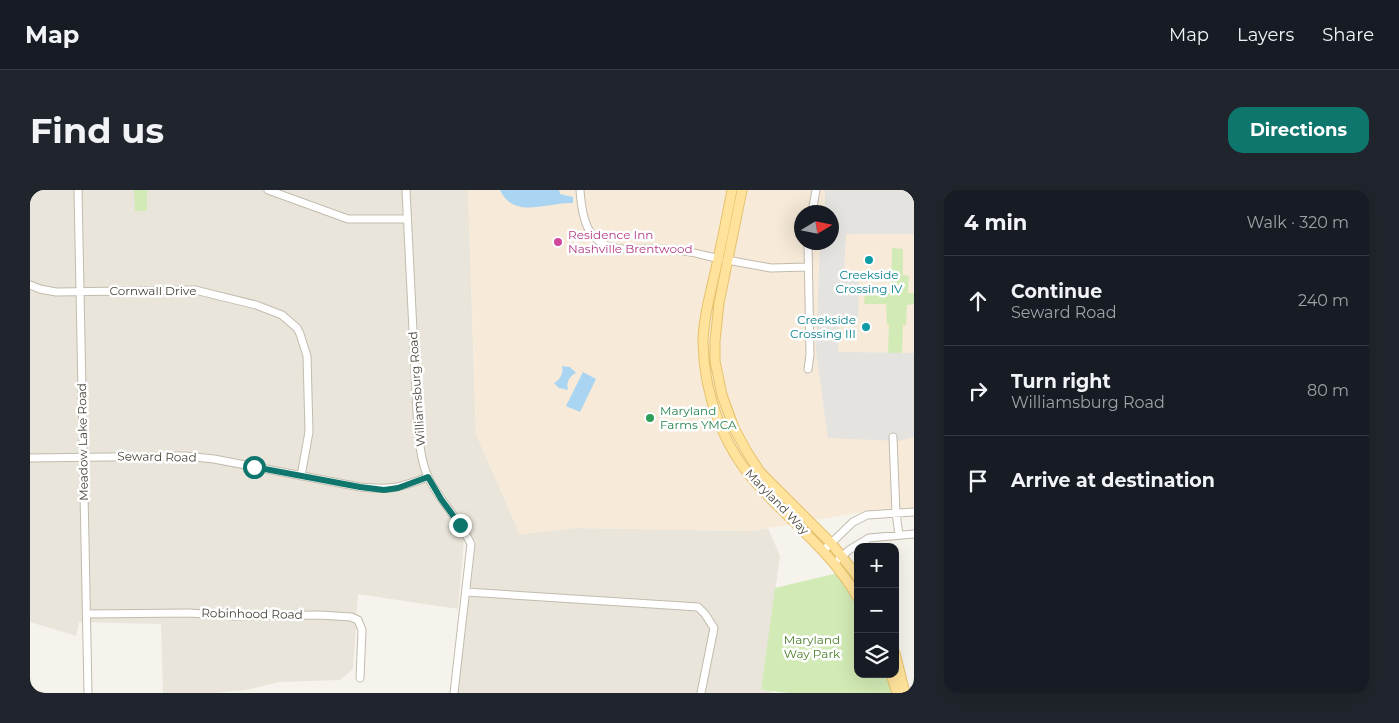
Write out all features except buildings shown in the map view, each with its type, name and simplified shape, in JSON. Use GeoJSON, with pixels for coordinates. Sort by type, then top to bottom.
{"type":"FeatureCollection","features":[{"type":"Feature","properties":{"kind":"main road","name":"Maryland Way"},"geometry":{"type":"LineString","coordinates":[[732,190],[715,341],[716,361],[722,395],[740,440],[766,478],[831,543],[854,572]]}},
{"type":"Feature","properties":{"kind":"main road","name":"Maryland Way"},"geometry":{"type":"LineString","coordinates":[[742,190],[723,260],[709,299],[703,341],[704,361],[711,398],[720,424],[737,459],[758,485],[824,550],[854,592]]}},
{"type":"Feature","properties":{"kind":"main road"},"geometry":{"type":"LineString","coordinates":[[703,341],[715,341]]}},
{"type":"Feature","properties":{"kind":"main road"},"geometry":{"type":"LineString","coordinates":[[730,446],[740,440]]}},
{"type":"Feature","properties":{"kind":"main road"},"geometry":{"type":"LineString","coordinates":[[758,485],[766,478]]}},
{"type":"Feature","properties":{"kind":"main road"},"geometry":{"type":"LineString","coordinates":[[899,669],[905,693]]}},
{"type":"Feature","properties":{"kind":"main road"},"geometry":{"type":"LineString","coordinates":[[892,678],[897,693]]}},
{"type":"Feature","properties":{"kind":"street","name":"Meadow Lake Road"},"geometry":{"type":"LineString","coordinates":[[78,190],[88,693]]}},
{"type":"Feature","properties":{"kind":"street"},"geometry":{"type":"LineString","coordinates":[[268,190],[348,219],[408,219]]}},
{"type":"Feature","properties":{"kind":"street","name":"Williamsburg Road"},"geometry":{"type":"LineString","coordinates":[[406,190],[418,431],[422,456],[428,477],[471,544],[454,693]]}},
{"type":"Feature","properties":{"kind":"street"},"geometry":{"type":"LineString","coordinates":[[580,190],[582,212],[586,225],[594,236],[606,245],[622,249],[667,249],[771,268],[808,267]]}},
{"type":"Feature","properties":{"kind":"street"},"geometry":{"type":"LineString","coordinates":[[813,205],[816,190]]}},
{"type":"Feature","properties":{"kind":"street"},"geometry":{"type":"LineString","coordinates":[[808,250],[810,355],[808,369]]}},
{"type":"Feature","properties":{"kind":"street","name":"Cornwall Drive"},"geometry":{"type":"LineString","coordinates":[[30,285],[56,292],[195,290],[270,309],[286,318],[297,328],[307,356],[309,432],[301,476]]}},
{"type":"Feature","properties":{"kind":"street"},"geometry":{"type":"LineString","coordinates":[[893,437],[896,513],[899,535]]}},
{"type":"Feature","properties":{"kind":"street","name":"Seward Road"},"geometry":{"type":"LineString","coordinates":[[30,458],[185,456],[214,459],[384,490],[398,488],[428,477]]}},
{"type":"Feature","properties":{"kind":"street"},"geometry":{"type":"LineString","coordinates":[[824,550],[853,522],[867,515],[914,512]]}},
{"type":"Feature","properties":{"kind":"street"},"geometry":{"type":"LineString","coordinates":[[834,563],[869,538],[914,534]]}},
{"type":"Feature","properties":{"kind":"street"},"geometry":{"type":"LineString","coordinates":[[466,592],[698,607],[714,628],[701,693]]}},
{"type":"Feature","properties":{"kind":"street","name":"Robinhood Road"},"geometry":{"type":"LineString","coordinates":[[87,614],[189,613],[235,616],[320,615],[351,617],[358,620],[362,630],[360,678]]}},
{"type":"Feature","properties":{"kind":"shaded area"},"geometry":{"type":"Polygon","coordinates":[[[30,190],[468,190],[476,434],[520,534],[575,528],[750,531],[768,528],[780,556],[761,690],[772,691],[772,693],[458,693],[476,540],[464,541],[458,609],[358,594],[353,669],[340,680],[279,682],[245,690],[214,693],[163,693],[161,624],[79,622],[76,636],[30,622],[30,190]]]}},
{"type":"Feature","properties":{"kind":"shaded area"},"geometry":{"type":"Polygon","coordinates":[[[468,190],[914,190],[914,508],[869,511],[750,531],[575,528],[520,534],[476,434],[468,190]]]}},
{"type":"Feature","properties":{"kind":"shaded area"},"geometry":{"type":"Polygon","coordinates":[[[825,190],[914,190],[914,234],[846,234],[844,276],[859,277],[858,320],[839,319],[838,352],[914,353],[914,437],[899,441],[828,438],[816,352],[820,250],[839,250],[839,205],[825,205],[825,190]]]}},
{"type":"Feature","properties":{"kind":"green space"},"geometry":{"type":"Polygon","coordinates":[[[134,190],[147,190],[147,211],[135,211],[134,190]]]}},
{"type":"Feature","properties":{"kind":"green space"},"geometry":{"type":"Polygon","coordinates":[[[892,248],[903,249],[903,275],[909,276],[908,293],[914,293],[914,304],[907,305],[906,325],[903,325],[902,354],[888,354],[889,325],[887,324],[886,304],[864,304],[865,293],[891,293],[892,248]]]}},
{"type":"Feature","properties":{"kind":"green space","name":"Maryland Way Park"},"geometry":{"type":"Polygon","coordinates":[[[838,573],[854,595],[854,678],[889,678],[892,693],[789,693],[761,690],[775,588],[838,573]]]}},
{"type":"Feature","properties":{"kind":"water"},"geometry":{"type":"Polygon","coordinates":[[[500,190],[559,190],[560,194],[573,197],[573,203],[522,207],[514,205],[506,199],[500,190]]]}},
{"type":"Feature","properties":{"kind":"water"},"geometry":{"type":"Polygon","coordinates":[[[562,366],[570,367],[576,373],[569,380],[568,390],[559,388],[554,383],[561,376],[562,366]]]}},
{"type":"Feature","properties":{"kind":"water"},"geometry":{"type":"Polygon","coordinates":[[[583,372],[596,379],[580,412],[566,406],[583,372]]]}},
{"type":"Feature","properties":{"kind":"place","name":"Residence Inn Nashville Brentwood"},"geometry":{"type":"Point","coordinates":[558,242]}},
{"type":"Feature","properties":{"kind":"place","name":"Creekside Crossing IV"},"geometry":{"type":"Point","coordinates":[869,260]}},
{"type":"Feature","properties":{"kind":"place","name":"Creekside Crossing III"},"geometry":{"type":"Point","coordinates":[866,327]}},
{"type":"Feature","properties":{"kind":"place","name":"Maryland Farms YMCA"},"geometry":{"type":"Point","coordinates":[650,418]}},
{"type":"Feature","properties":{"kind":"route"},"geometry":{"type":"LineString","coordinates":[[254,467],[384,490],[398,488],[428,477],[460,525]]}}]}
